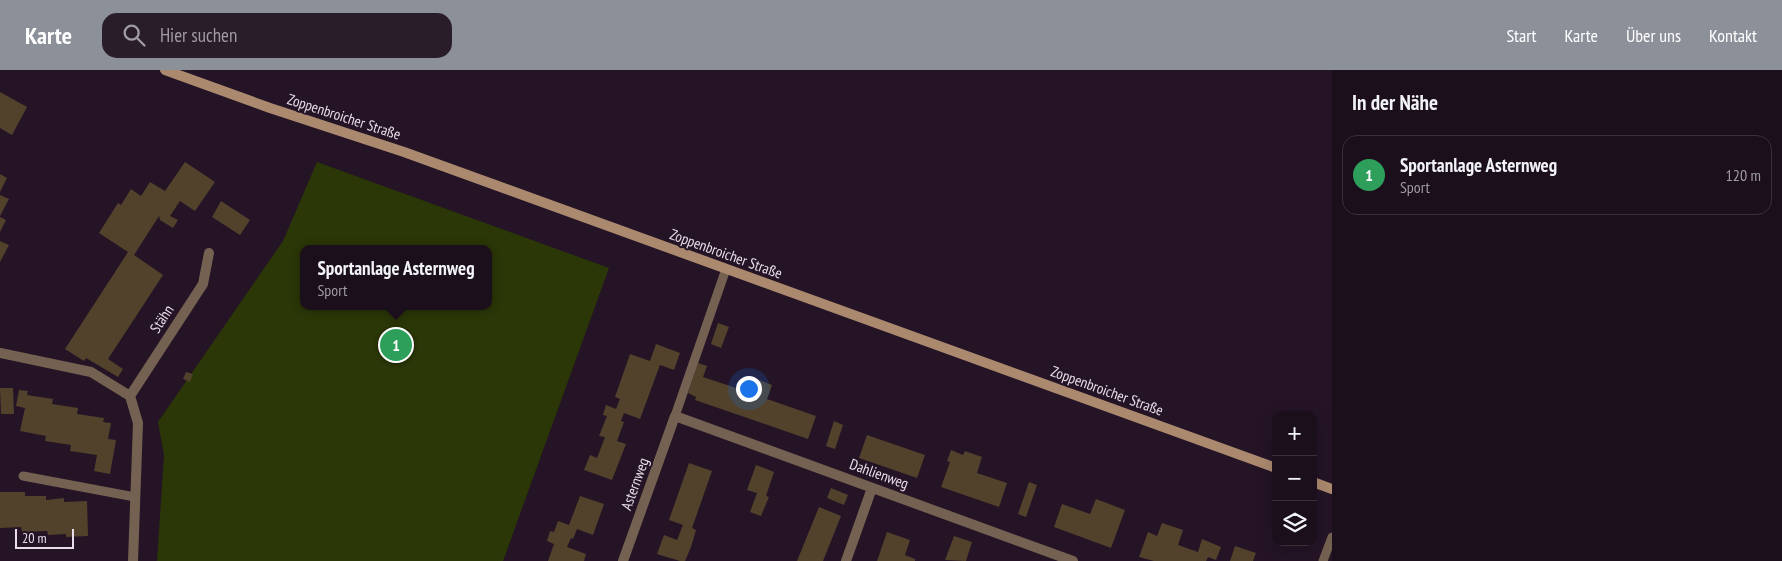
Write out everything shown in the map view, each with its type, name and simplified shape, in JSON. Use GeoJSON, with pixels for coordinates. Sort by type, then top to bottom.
{"type":"FeatureCollection","features":[{"type":"Feature","properties":{"kind":"main road","name":"Zoppenbroicher Straße"},"geometry":{"type":"LineString","coordinates":[[165,70],[270,108],[404,152],[1272,467]]}},
{"type":"Feature","properties":{"kind":"main road"},"geometry":{"type":"LineString","coordinates":[[1317,483],[1332,489]]}},
{"type":"Feature","properties":{"kind":"street","name":"Stähn"},"geometry":{"type":"LineString","coordinates":[[130,396],[203,284],[209,254]]}},
{"type":"Feature","properties":{"kind":"street"},"geometry":{"type":"LineString","coordinates":[[0,353],[91,372],[130,396],[138,423],[133,561]]}},
{"type":"Feature","properties":{"kind":"street","name":"Dahlienweg"},"geometry":{"type":"LineString","coordinates":[[675,416],[1071,561]]}},
{"type":"Feature","properties":{"kind":"street","name":"Asternweg"},"geometry":{"type":"LineString","coordinates":[[623,561],[675,416]]}},
{"type":"Feature","properties":{"kind":"street"},"geometry":{"type":"LineString","coordinates":[[846,561],[872,488]]}},
{"type":"Feature","properties":{"kind":"lane"},"geometry":{"type":"LineString","coordinates":[[675,416],[726,269]]}},
{"type":"Feature","properties":{"kind":"lane"},"geometry":{"type":"LineString","coordinates":[[23,476],[136,497]]}},
{"type":"Feature","properties":{"kind":"lane"},"geometry":{"type":"LineString","coordinates":[[1323,561],[1332,537]]}},
{"type":"Feature","properties":{"kind":"green space"},"geometry":{"type":"Polygon","coordinates":[[[317,162],[609,268],[503,561],[157,561],[164,455],[158,422],[283,241],[317,162]]]}},
{"type":"Feature","properties":{"kind":"building"},"geometry":{"type":"Polygon","coordinates":[[[0,92],[27,107],[12,135],[0,128],[0,92]]]}},
{"type":"Feature","properties":{"kind":"building"},"geometry":{"type":"Polygon","coordinates":[[[185,162],[215,182],[195,211],[180,201],[170,216],[178,220],[173,228],[160,220],[159,216],[134,255],[163,275],[108,359],[123,369],[118,377],[86,358],[84,361],[65,349],[128,252],[99,233],[118,203],[121,205],[131,189],[141,196],[150,182],[165,191],[185,162]]]}},
{"type":"Feature","properties":{"kind":"building"},"geometry":{"type":"Polygon","coordinates":[[[0,174],[7,178],[0,192],[0,174]]]}},
{"type":"Feature","properties":{"kind":"building"},"geometry":{"type":"Polygon","coordinates":[[[0,195],[9,199],[0,216],[0,195]]]}},
{"type":"Feature","properties":{"kind":"building"},"geometry":{"type":"Polygon","coordinates":[[[221,201],[250,220],[240,235],[212,217],[221,201]]]}},
{"type":"Feature","properties":{"kind":"building"},"geometry":{"type":"Polygon","coordinates":[[[0,217],[6,220],[0,232],[0,217]]]}},
{"type":"Feature","properties":{"kind":"building"},"geometry":{"type":"Polygon","coordinates":[[[0,241],[9,245],[0,262],[0,241]]]}},
{"type":"Feature","properties":{"kind":"building"},"geometry":{"type":"Polygon","coordinates":[[[718,323],[729,327],[721,348],[711,344],[718,323]]]}},
{"type":"Feature","properties":{"kind":"building"},"geometry":{"type":"Polygon","coordinates":[[[656,344],[680,353],[674,370],[660,365],[640,419],[624,413],[621,421],[624,422],[617,441],[626,444],[612,480],[584,470],[590,455],[597,458],[605,437],[599,436],[607,416],[603,415],[606,405],[616,409],[620,399],[615,397],[630,354],[650,361],[656,344]]]}},
{"type":"Feature","properties":{"kind":"building"},"geometry":{"type":"Polygon","coordinates":[[[698,363],[707,366],[703,377],[754,394],[759,380],[772,385],[767,399],[816,416],[808,439],[695,400],[696,397],[688,393],[698,363]]]}},
{"type":"Feature","properties":{"kind":"building"},"geometry":{"type":"Polygon","coordinates":[[[186,372],[193,374],[190,382],[183,379],[186,372]]]}},
{"type":"Feature","properties":{"kind":"building"},"geometry":{"type":"Polygon","coordinates":[[[0,388],[13,388],[14,414],[1,414],[0,388]]]}},
{"type":"Feature","properties":{"kind":"building"},"geometry":{"type":"Polygon","coordinates":[[[19,390],[28,391],[27,395],[53,399],[52,404],[78,408],[77,414],[104,418],[103,422],[111,423],[108,439],[116,440],[110,474],[94,471],[97,455],[70,451],[71,445],[45,441],[46,436],[20,431],[25,408],[16,406],[19,390]]]}},
{"type":"Feature","properties":{"kind":"building"},"geometry":{"type":"Polygon","coordinates":[[[834,421],[843,425],[835,449],[826,446],[834,421]]]}},
{"type":"Feature","properties":{"kind":"building"},"geometry":{"type":"Polygon","coordinates":[[[867,435],[925,455],[917,478],[859,458],[867,435]]]}},
{"type":"Feature","properties":{"kind":"building"},"geometry":{"type":"Polygon","coordinates":[[[951,450],[963,455],[965,451],[982,457],[977,473],[1007,483],[999,507],[941,487],[950,462],[947,461],[951,450]]]}},
{"type":"Feature","properties":{"kind":"building"},"geometry":{"type":"Polygon","coordinates":[[[689,463],[712,471],[692,528],[696,530],[691,547],[685,561],[680,561],[657,554],[664,535],[677,540],[683,525],[669,520],[689,463]]]}},
{"type":"Feature","properties":{"kind":"building"},"geometry":{"type":"Polygon","coordinates":[[[756,465],[774,472],[766,496],[769,497],[761,516],[750,512],[757,493],[747,490],[756,465]]]}},
{"type":"Feature","properties":{"kind":"building"},"geometry":{"type":"Polygon","coordinates":[[[1029,482],[1037,485],[1026,517],[1018,514],[1029,482]]]}},
{"type":"Feature","properties":{"kind":"building"},"geometry":{"type":"Polygon","coordinates":[[[831,488],[848,495],[844,505],[827,498],[831,488]]]}},
{"type":"Feature","properties":{"kind":"building"},"geometry":{"type":"Polygon","coordinates":[[[0,492],[25,492],[25,496],[46,496],[46,500],[64,498],[64,502],[87,501],[88,536],[66,537],[66,534],[48,535],[47,531],[22,532],[21,527],[0,528],[0,492]]]}},
{"type":"Feature","properties":{"kind":"building"},"geometry":{"type":"Polygon","coordinates":[[[580,496],[604,504],[593,535],[577,529],[567,547],[586,554],[584,561],[548,561],[554,544],[547,541],[550,531],[554,532],[558,521],[569,525],[580,496]]]}},
{"type":"Feature","properties":{"kind":"building"},"geometry":{"type":"Polygon","coordinates":[[[1096,499],[1125,510],[1111,548],[1054,527],[1062,504],[1090,514],[1096,499]]]}},
{"type":"Feature","properties":{"kind":"building"},"geometry":{"type":"Polygon","coordinates":[[[819,507],[841,516],[823,561],[797,561],[819,507]]]}},
{"type":"Feature","properties":{"kind":"building"},"geometry":{"type":"Polygon","coordinates":[[[1162,523],[1183,530],[1178,545],[1198,552],[1202,539],[1221,547],[1216,560],[1208,557],[1206,561],[1154,561],[1139,557],[1148,532],[1157,536],[1162,523]]]}},
{"type":"Feature","properties":{"kind":"building"},"geometry":{"type":"Polygon","coordinates":[[[887,532],[910,540],[905,555],[915,559],[915,561],[877,561],[887,532]]]}},
{"type":"Feature","properties":{"kind":"building"},"geometry":{"type":"Polygon","coordinates":[[[954,536],[972,542],[966,561],[945,560],[954,536]]]}},
{"type":"Feature","properties":{"kind":"building"},"geometry":{"type":"Polygon","coordinates":[[[1235,546],[1256,553],[1253,561],[1230,561],[1235,546]]]}},
{"type":"Feature","properties":{"kind":"place","name":"Sportanlage Asternweg"},"geometry":{"type":"Point","coordinates":[396,345]}}]}
